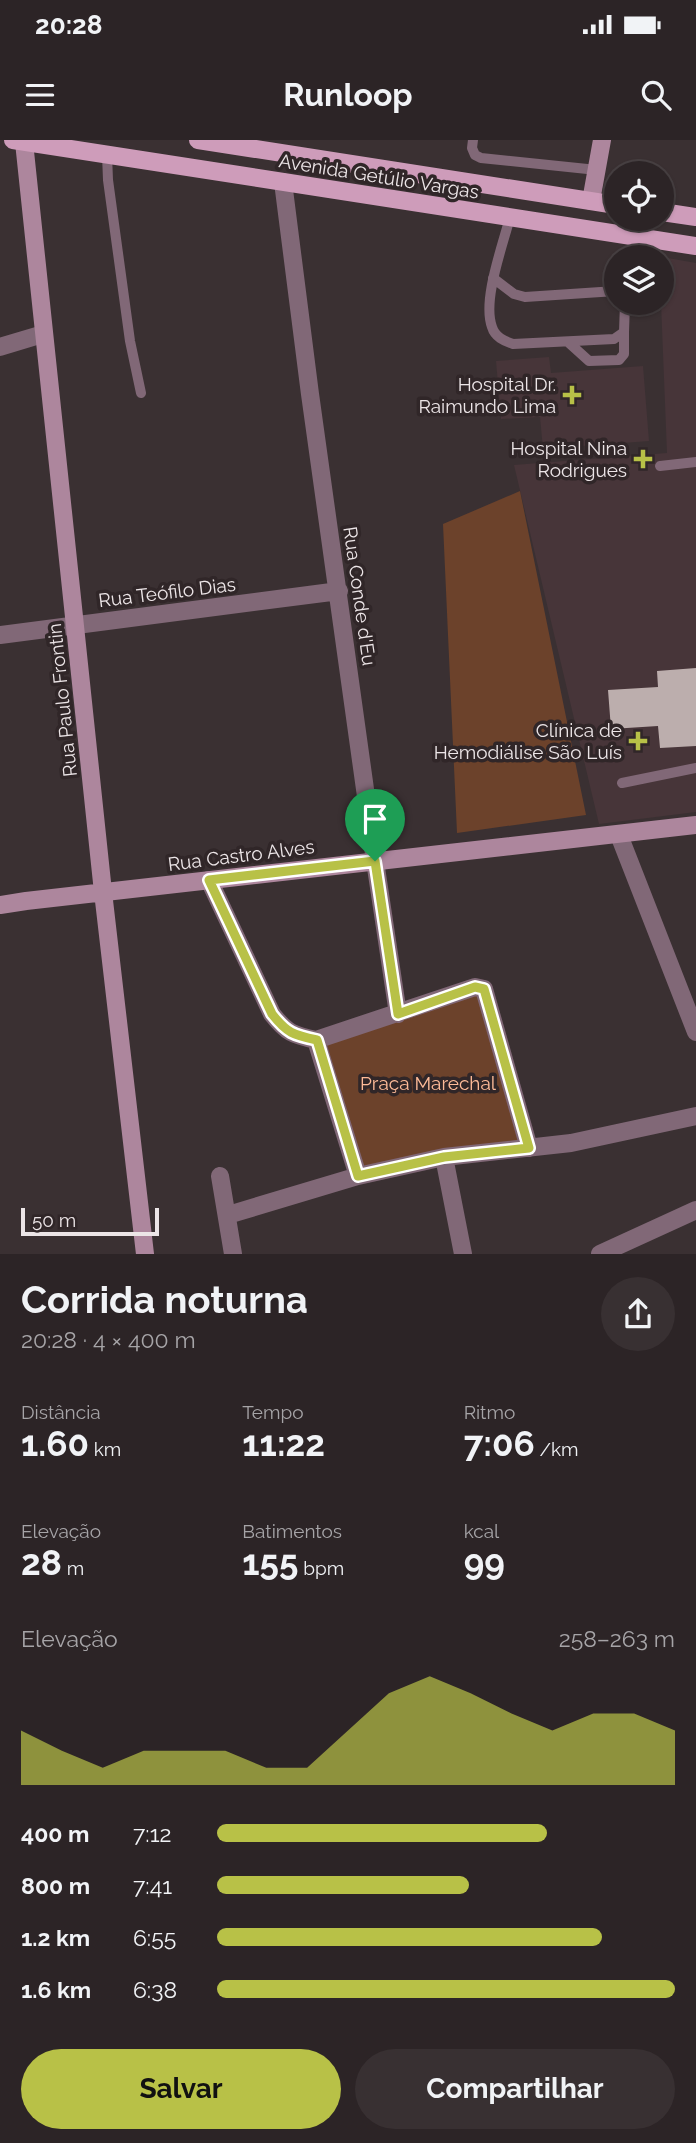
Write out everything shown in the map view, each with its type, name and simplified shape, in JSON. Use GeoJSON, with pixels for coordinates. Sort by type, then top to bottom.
{"type":"FeatureCollection","features":[{"type":"Feature","properties":{"kind":"main road","name":"Avenida Getúlio Vargas"},"geometry":{"type":"LineString","coordinates":[[198,140],[604,203]]}},
{"type":"Feature","properties":{"kind":"main road","name":"Avenida Getúlio Vargas"},"geometry":{"type":"LineString","coordinates":[[18,141],[696,246]]}},
{"type":"Feature","properties":{"kind":"main road"},"geometry":{"type":"LineString","coordinates":[[674,214],[696,217]]}},
{"type":"Feature","properties":{"kind":"street"},"geometry":{"type":"LineString","coordinates":[[591,201],[602,140]]}},
{"type":"Feature","properties":{"kind":"street","name":"Rua Paulo Frontin"},"geometry":{"type":"LineString","coordinates":[[18,141],[43,334],[145,1254]]}},
{"type":"Feature","properties":{"kind":"street","name":"Rua Conde d'Eu"},"geometry":{"type":"LineString","coordinates":[[283,182],[310,394],[398,1014]]}},
{"type":"Feature","properties":{"kind":"street"},"geometry":{"type":"LineString","coordinates":[[0,347],[43,334]]}},
{"type":"Feature","properties":{"kind":"street","name":"Rua Teófilo Dias"},"geometry":{"type":"LineString","coordinates":[[0,635],[339,591]]}},
{"type":"Feature","properties":{"kind":"street","name":"Rua Castro Alves"},"geometry":{"type":"LineString","coordinates":[[0,905],[696,825]]}},
{"type":"Feature","properties":{"kind":"street"},"geometry":{"type":"LineString","coordinates":[[619,835],[696,1032]]}},
{"type":"Feature","properties":{"kind":"street"},"geometry":{"type":"LineString","coordinates":[[209,880],[272,1014],[285,1030],[297,1036],[317,1040],[475,987],[484,989],[529,1148]]}},
{"type":"Feature","properties":{"kind":"street"},"geometry":{"type":"LineString","coordinates":[[317,1040],[358,1176]]}},
{"type":"Feature","properties":{"kind":"street"},"geometry":{"type":"LineString","coordinates":[[228,1215],[358,1176],[444,1157],[598,1138],[696,1116]]}},
{"type":"Feature","properties":{"kind":"street"},"geometry":{"type":"LineString","coordinates":[[444,1157],[464,1254]]}},
{"type":"Feature","properties":{"kind":"street"},"geometry":{"type":"LineString","coordinates":[[220,1176],[233,1254]]}},
{"type":"Feature","properties":{"kind":"street"},"geometry":{"type":"LineString","coordinates":[[600,1254],[696,1210]]}},
{"type":"Feature","properties":{"kind":"lane"},"geometry":{"type":"LineString","coordinates":[[473,140],[475,155],[481,158],[597,170]]}},
{"type":"Feature","properties":{"kind":"lane"},"geometry":{"type":"LineString","coordinates":[[107,155],[130,341],[141,393]]}},
{"type":"Feature","properties":{"kind":"lane"},"geometry":{"type":"LineString","coordinates":[[510,217],[493,278],[490,309],[492,328],[501,340],[513,344],[614,340],[624,332]]}},
{"type":"Feature","properties":{"kind":"lane"},"geometry":{"type":"LineString","coordinates":[[493,278],[514,294],[525,297],[604,292]]}},
{"type":"Feature","properties":{"kind":"lane"},"geometry":{"type":"LineString","coordinates":[[568,342],[589,361],[619,360],[624,354],[625,315]]}},
{"type":"Feature","properties":{"kind":"lane"},"geometry":{"type":"LineString","coordinates":[[660,466],[696,462]]}},
{"type":"Feature","properties":{"kind":"lane"},"geometry":{"type":"LineString","coordinates":[[622,783],[696,768]]}},
{"type":"Feature","properties":{"kind":"shaded area","name":"Hospital Nina Rodrigues"},"geometry":{"type":"Polygon","coordinates":[[[674,259],[696,263],[696,812],[599,824],[514,465],[667,453],[661,315],[674,315],[674,259]]]}},
{"type":"Feature","properties":{"kind":"shaded area","name":"Hospital Dr. Raimundo Lima"},"geometry":{"type":"Polygon","coordinates":[[[549,357],[551,373],[643,366],[649,441],[543,449],[540,417],[501,419],[496,361],[549,357]]]}},
{"type":"Feature","properties":{"kind":"green space"},"geometry":{"type":"Polygon","coordinates":[[[520,491],[586,815],[457,833],[443,524],[520,491]]]}},
{"type":"Feature","properties":{"kind":"green space","name":"Praça Marechal"},"geometry":{"type":"Polygon","coordinates":[[[479,993],[523,1140],[363,1169],[326,1042],[479,993]]]}},
{"type":"Feature","properties":{"kind":"building"},"geometry":{"type":"Polygon","coordinates":[[[696,668],[696,746],[660,748],[658,726],[611,729],[608,690],[658,687],[657,671],[696,668]]]}},
{"type":"Feature","properties":{"kind":"place","name":"Hospital Dr. Raimundo Lima"},"geometry":{"type":"Point","coordinates":[572,395]}},
{"type":"Feature","properties":{"kind":"place","name":"Hospital Nina Rodrigues"},"geometry":{"type":"Point","coordinates":[643,459]}},
{"type":"Feature","properties":{"kind":"place","name":"Clínica de Hemodiálise São Luís"},"geometry":{"type":"Point","coordinates":[638,741]}},
{"type":"Feature","properties":{"kind":"route"},"geometry":{"type":"LineString","coordinates":[[375,861],[398,1014],[475,987],[484,989],[529,1148],[444,1157],[358,1176],[317,1040],[297,1036],[285,1030],[272,1014],[209,880],[375,861]]}}]}
